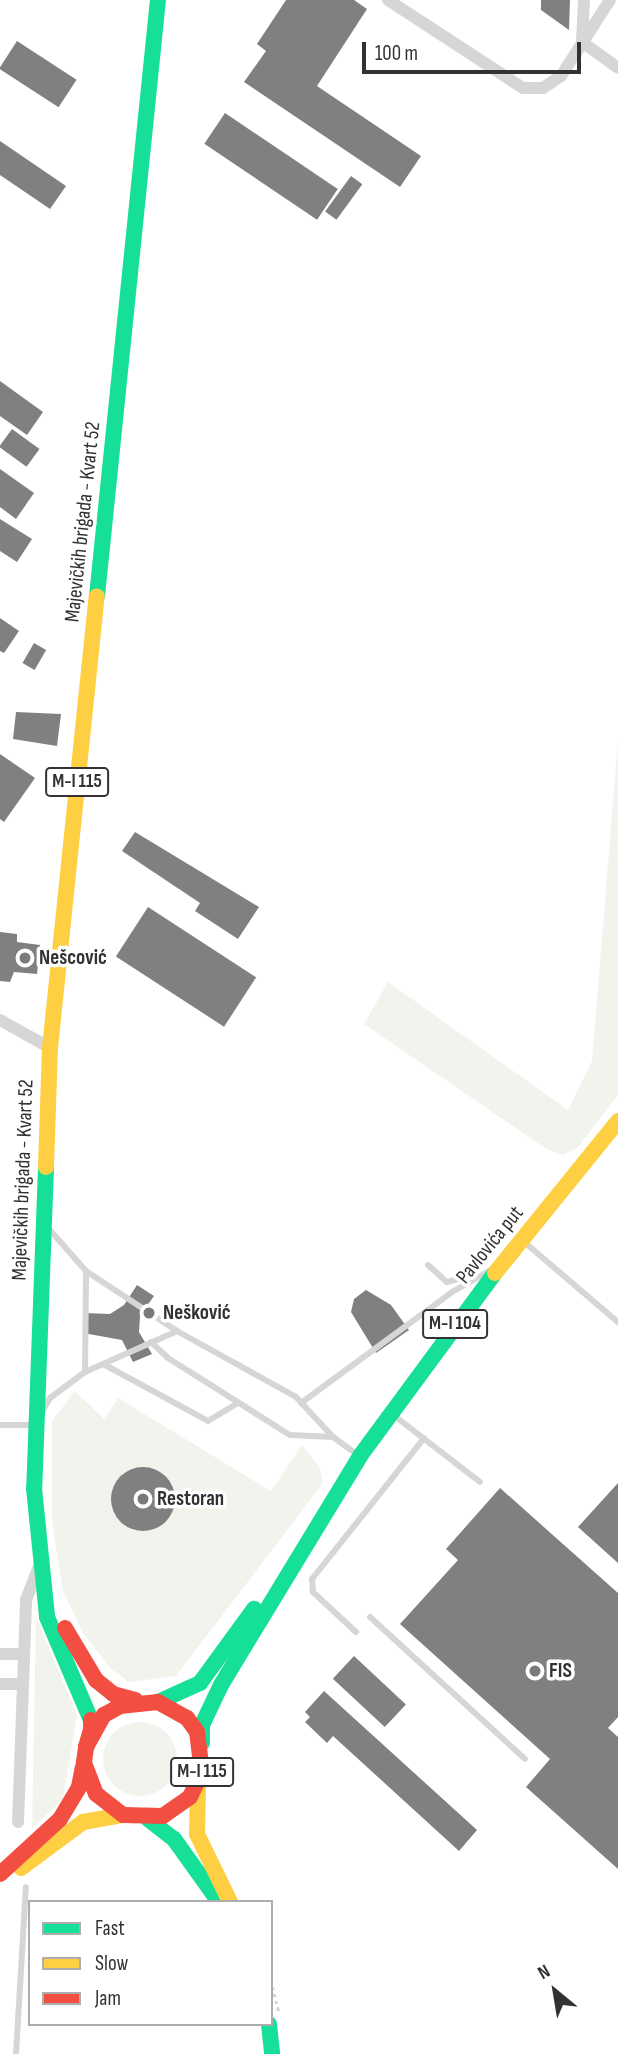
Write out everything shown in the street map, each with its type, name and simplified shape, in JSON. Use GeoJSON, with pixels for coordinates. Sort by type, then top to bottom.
{"type":"FeatureCollection","features":[{"type":"Feature","properties":{"kind":"main road","name":"Majevičkih brigada - Kvart 52"},"geometry":{"type":"LineString","coordinates":[[39,1565],[35,1425],[50,1048],[158,0]]}},
{"type":"Feature","properties":{"kind":"main road","name":"Pavlovića put"},"geometry":{"type":"LineString","coordinates":[[308,1539],[390,1413],[499,1268],[618,1121]]}},
{"type":"Feature","properties":{"kind":"main road","name":"M-I 104"},"geometry":{"type":"LineString","coordinates":[[158,1702],[200,1683],[308,1539]]}},
{"type":"Feature","properties":{"kind":"main road","name":"M-I 104"},"geometry":{"type":"LineString","coordinates":[[202,1748],[202,1725],[220,1685],[308,1539]]}},
{"type":"Feature","properties":{"kind":"main road","name":"M-I 115"},"geometry":{"type":"LineString","coordinates":[[39,1565],[67,1633],[96,1680],[113,1694],[137,1701],[158,1702],[187,1718],[202,1748],[198,1784],[178,1808],[148,1819]]}},
{"type":"Feature","properties":{"kind":"main road","name":"M-I 115"},"geometry":{"type":"LineString","coordinates":[[0,1874],[60,1819],[79,1787],[91,1714],[47,1617],[39,1565]]}},
{"type":"Feature","properties":{"kind":"main road","name":"M-I 115"},"geometry":{"type":"LineString","coordinates":[[122,1815],[96,1794],[85,1755],[104,1715],[137,1701]]}},
{"type":"Feature","properties":{"kind":"main road"},"geometry":{"type":"LineString","coordinates":[[198,1784],[197,1834],[229,1900]]}},
{"type":"Feature","properties":{"kind":"main road"},"geometry":{"type":"LineString","coordinates":[[0,1883],[83,1822],[122,1815],[148,1819],[174,1839],[218,1900]]}},
{"type":"Feature","properties":{"kind":"main road"},"geometry":{"type":"LineString","coordinates":[[269,2026],[272,2054]]}},
{"type":"Feature","properties":{"kind":"street"},"geometry":{"type":"LineString","coordinates":[[388,0],[523,88],[543,88],[561,76],[610,0]]}},
{"type":"Feature","properties":{"kind":"street"},"geometry":{"type":"LineString","coordinates":[[582,42],[584,0]]}},
{"type":"Feature","properties":{"kind":"street"},"geometry":{"type":"LineString","coordinates":[[582,42],[618,68]]}},
{"type":"Feature","properties":{"kind":"street"},"geometry":{"type":"LineString","coordinates":[[0,1020],[50,1048]]}},
{"type":"Feature","properties":{"kind":"street"},"geometry":{"type":"LineString","coordinates":[[18,1822],[26,1600],[39,1565]]}},
{"type":"Feature","properties":{"kind":"street"},"geometry":{"type":"LineString","coordinates":[[0,1654],[23,1654]]}},
{"type":"Feature","properties":{"kind":"street"},"geometry":{"type":"LineString","coordinates":[[0,1684],[22,1684]]}},
{"type":"Feature","properties":{"kind":"lane"},"geometry":{"type":"LineString","coordinates":[[42,1223],[86,1271],[177,1331],[301,1403],[333,1437],[360,1456]]}},
{"type":"Feature","properties":{"kind":"lane"},"geometry":{"type":"LineString","coordinates":[[522,1240],[618,1322]]}},
{"type":"Feature","properties":{"kind":"lane"},"geometry":{"type":"LineString","coordinates":[[428,1265],[447,1282],[499,1268]]}},
{"type":"Feature","properties":{"kind":"lane"},"geometry":{"type":"LineString","coordinates":[[85,1372],[86,1271]]}},
{"type":"Feature","properties":{"kind":"lane"},"geometry":{"type":"LineString","coordinates":[[301,1403],[478,1274]]}},
{"type":"Feature","properties":{"kind":"lane"},"geometry":{"type":"LineString","coordinates":[[0,1425],[35,1425],[50,1398],[85,1372],[177,1331]]}},
{"type":"Feature","properties":{"kind":"lane"},"geometry":{"type":"LineString","coordinates":[[151,1342],[238,1403],[290,1435],[333,1437]]}},
{"type":"Feature","properties":{"kind":"lane"},"geometry":{"type":"LineString","coordinates":[[105,1364],[208,1421],[238,1403]]}},
{"type":"Feature","properties":{"kind":"lane"},"geometry":{"type":"LineString","coordinates":[[390,1413],[480,1482]]}},
{"type":"Feature","properties":{"kind":"lane"},"geometry":{"type":"LineString","coordinates":[[356,1632],[313,1592],[312,1579],[424,1438]]}},
{"type":"Feature","properties":{"kind":"lane"},"geometry":{"type":"LineString","coordinates":[[370,1617],[525,1759]]}},
{"type":"Feature","properties":{"kind":"lane"},"geometry":{"type":"LineString","coordinates":[[16,2054],[26,1887]]}},
{"type":"Feature","properties":{"kind":"path"},"geometry":{"type":"LineString","coordinates":[[93,804],[98,764]]}},
{"type":"Feature","properties":{"kind":"shaded area"},"geometry":{"type":"Polygon","coordinates":[[[618,741],[618,1095],[578,1147],[563,1155],[545,1148],[364,1024],[388,982],[568,1110],[592,1061],[618,741]]]}},
{"type":"Feature","properties":{"kind":"shaded area"},"geometry":{"type":"Polygon","coordinates":[[[75,1391],[104,1419],[118,1398],[271,1491],[302,1445],[320,1468],[323,1483],[176,1676],[129,1682],[111,1669],[83,1633],[63,1591],[52,1522],[52,1421],[75,1391]]]}},
{"type":"Feature","properties":{"kind":"shaded area"},"geometry":{"type":"Polygon","coordinates":[[[36,1617],[77,1715],[63,1799],[32,1829],[36,1617]]]}},
{"type":"Feature","properties":{"kind":"shaded area"},"geometry":{"type":"Polygon","coordinates":[[[140,1722],[154,1725],[166,1733],[174,1745],[177,1759],[174,1773],[166,1785],[154,1793],[140,1796],[126,1793],[114,1785],[106,1773],[103,1759],[106,1745],[114,1733],[126,1725],[140,1722]]]}},
{"type":"Feature","properties":{"kind":"building"},"geometry":{"type":"Polygon","coordinates":[[[286,0],[354,0],[367,9],[317,86],[421,156],[400,187],[244,82],[266,51],[257,44],[286,0]]]}},
{"type":"Feature","properties":{"kind":"building"},"geometry":{"type":"Polygon","coordinates":[[[541,0],[570,0],[569,30],[541,10],[541,0]]]}},
{"type":"Feature","properties":{"kind":"building"},"geometry":{"type":"Polygon","coordinates":[[[17,41],[77,80],[59,107],[0,69],[17,41]]]}},
{"type":"Feature","properties":{"kind":"building"},"geometry":{"type":"Polygon","coordinates":[[[225,113],[338,189],[317,220],[204,144],[225,113]]]}},
{"type":"Feature","properties":{"kind":"building"},"geometry":{"type":"Polygon","coordinates":[[[0,141],[66,186],[50,209],[0,175],[0,141]]]}},
{"type":"Feature","properties":{"kind":"building"},"geometry":{"type":"Polygon","coordinates":[[[351,176],[362,184],[336,220],[325,212],[351,176]]]}},
{"type":"Feature","properties":{"kind":"building"},"geometry":{"type":"Polygon","coordinates":[[[0,381],[43,412],[27,435],[0,416],[0,381]]]}},
{"type":"Feature","properties":{"kind":"building"},"geometry":{"type":"Polygon","coordinates":[[[12,429],[40,449],[27,467],[0,447],[12,429]]]}},
{"type":"Feature","properties":{"kind":"building"},"geometry":{"type":"Polygon","coordinates":[[[0,469],[34,493],[16,519],[0,507],[0,469]]]}},
{"type":"Feature","properties":{"kind":"building"},"geometry":{"type":"Polygon","coordinates":[[[0,519],[32,539],[17,562],[0,551],[0,519]]]}},
{"type":"Feature","properties":{"kind":"building"},"geometry":{"type":"Polygon","coordinates":[[[0,618],[19,631],[4,653],[0,651],[0,618]]]}},
{"type":"Feature","properties":{"kind":"building"},"geometry":{"type":"Polygon","coordinates":[[[34,643],[46,650],[35,670],[22,663],[34,643]]]}},
{"type":"Feature","properties":{"kind":"building"},"geometry":{"type":"Polygon","coordinates":[[[16,712],[61,714],[57,746],[13,739],[16,712]]]}},
{"type":"Feature","properties":{"kind":"building"},"geometry":{"type":"Polygon","coordinates":[[[0,754],[35,778],[4,822],[0,819],[0,754]]]}},
{"type":"Feature","properties":{"kind":"building"},"geometry":{"type":"Polygon","coordinates":[[[135,832],[259,907],[238,939],[195,911],[200,903],[122,851],[135,832]]]}},
{"type":"Feature","properties":{"kind":"building"},"geometry":{"type":"Polygon","coordinates":[[[148,907],[256,977],[224,1027],[116,956],[148,907]]]}},
{"type":"Feature","properties":{"kind":"building"},"geometry":{"type":"Polygon","coordinates":[[[0,932],[17,934],[17,942],[40,945],[37,974],[14,972],[10,982],[0,981],[0,932]]]}},
{"type":"Feature","properties":{"kind":"building"},"geometry":{"type":"Polygon","coordinates":[[[137,1285],[154,1296],[140,1316],[139,1332],[152,1354],[133,1362],[122,1340],[83,1333],[84,1313],[110,1314],[124,1305],[137,1285]]]}},
{"type":"Feature","properties":{"kind":"building"},"geometry":{"type":"Polygon","coordinates":[[[366,1290],[391,1305],[409,1330],[376,1353],[351,1312],[354,1299],[366,1290]]]}},
{"type":"Feature","properties":{"kind":"building","name":"Restoran"},"geometry":{"type":"Polygon","coordinates":[[[143,1467],[155,1469],[166,1476],[173,1487],[173,1511],[166,1522],[155,1529],[143,1531],[131,1529],[120,1522],[113,1511],[111,1499],[113,1487],[120,1476],[131,1469],[143,1467]]]}},
{"type":"Feature","properties":{"kind":"building"},"geometry":{"type":"Polygon","coordinates":[[[618,1483],[618,1563],[578,1527],[618,1483]]]}},
{"type":"Feature","properties":{"kind":"building","name":"FIS"},"geometry":{"type":"Polygon","coordinates":[[[500,1488],[618,1593],[618,1717],[608,1728],[618,1737],[618,1869],[526,1787],[550,1759],[400,1624],[458,1560],[446,1549],[500,1488]]]}},
{"type":"Feature","properties":{"kind":"building"},"geometry":{"type":"Polygon","coordinates":[[[354,1656],[406,1704],[385,1727],[333,1679],[354,1656]]]}},
{"type":"Feature","properties":{"kind":"building"},"geometry":{"type":"Polygon","coordinates":[[[324,1691],[477,1830],[459,1851],[333,1736],[327,1743],[305,1722],[310,1717],[305,1712],[324,1691]]]}},
{"type":"Feature","properties":{"kind":"traffic: fast"},"geometry":{"type":"LineString","coordinates":[[97,596],[158,0]]}},
{"type":"Feature","properties":{"kind":"traffic: fast"},"geometry":{"type":"LineString","coordinates":[[46,1167],[34,1488],[47,1617],[91,1720]]}},
{"type":"Feature","properties":{"kind":"traffic: fast"},"geometry":{"type":"LineString","coordinates":[[202,1743],[202,1725],[221,1685],[360,1456],[495,1273]]}},
{"type":"Feature","properties":{"kind":"traffic: fast"},"geometry":{"type":"LineString","coordinates":[[158,1702],[200,1683],[254,1609]]}},
{"type":"Feature","properties":{"kind":"traffic: fast"},"geometry":{"type":"LineString","coordinates":[[148,1819],[174,1839],[218,1900]]}},
{"type":"Feature","properties":{"kind":"traffic: fast"},"geometry":{"type":"LineString","coordinates":[[269,2026],[272,2054]]}},
{"type":"Feature","properties":{"kind":"traffic: slow"},"geometry":{"type":"LineString","coordinates":[[46,1167],[50,1048],[97,596]]}},
{"type":"Feature","properties":{"kind":"traffic: slow"},"geometry":{"type":"LineString","coordinates":[[495,1273],[618,1121]]}},
{"type":"Feature","properties":{"kind":"traffic: slow"},"geometry":{"type":"LineString","coordinates":[[198,1784],[197,1834],[229,1900]]}},
{"type":"Feature","properties":{"kind":"traffic: slow"},"geometry":{"type":"LineString","coordinates":[[21,1868],[83,1822],[123,1815]]}},
{"type":"Feature","properties":{"kind":"traffic: jam"},"geometry":{"type":"LineString","coordinates":[[65,1628],[96,1680],[113,1694],[135,1700]]}},
{"type":"Feature","properties":{"kind":"traffic: jam"},"geometry":{"type":"LineString","coordinates":[[86,1747],[104,1715],[120,1706],[158,1702],[187,1718],[197,1732],[202,1772],[190,1797],[163,1816],[123,1815],[96,1794],[84,1762],[86,1747],[91,1729],[91,1720]]}},
{"type":"Feature","properties":{"kind":"traffic: jam"},"geometry":{"type":"LineString","coordinates":[[0,1874],[60,1819],[79,1787],[83,1767]]}},
{"type":"Feature","properties":{"kind":"place","name":"Nešcović"},"geometry":{"type":"Point","coordinates":[25,958]}},
{"type":"Feature","properties":{"kind":"place","name":"Nešković"},"geometry":{"type":"Point","coordinates":[149,1313]}},
{"type":"Feature","properties":{"kind":"place","name":"Restoran"},"geometry":{"type":"Point","coordinates":[143,1499]}},
{"type":"Feature","properties":{"kind":"place","name":"FIS"},"geometry":{"type":"Point","coordinates":[535,1671]}}]}
